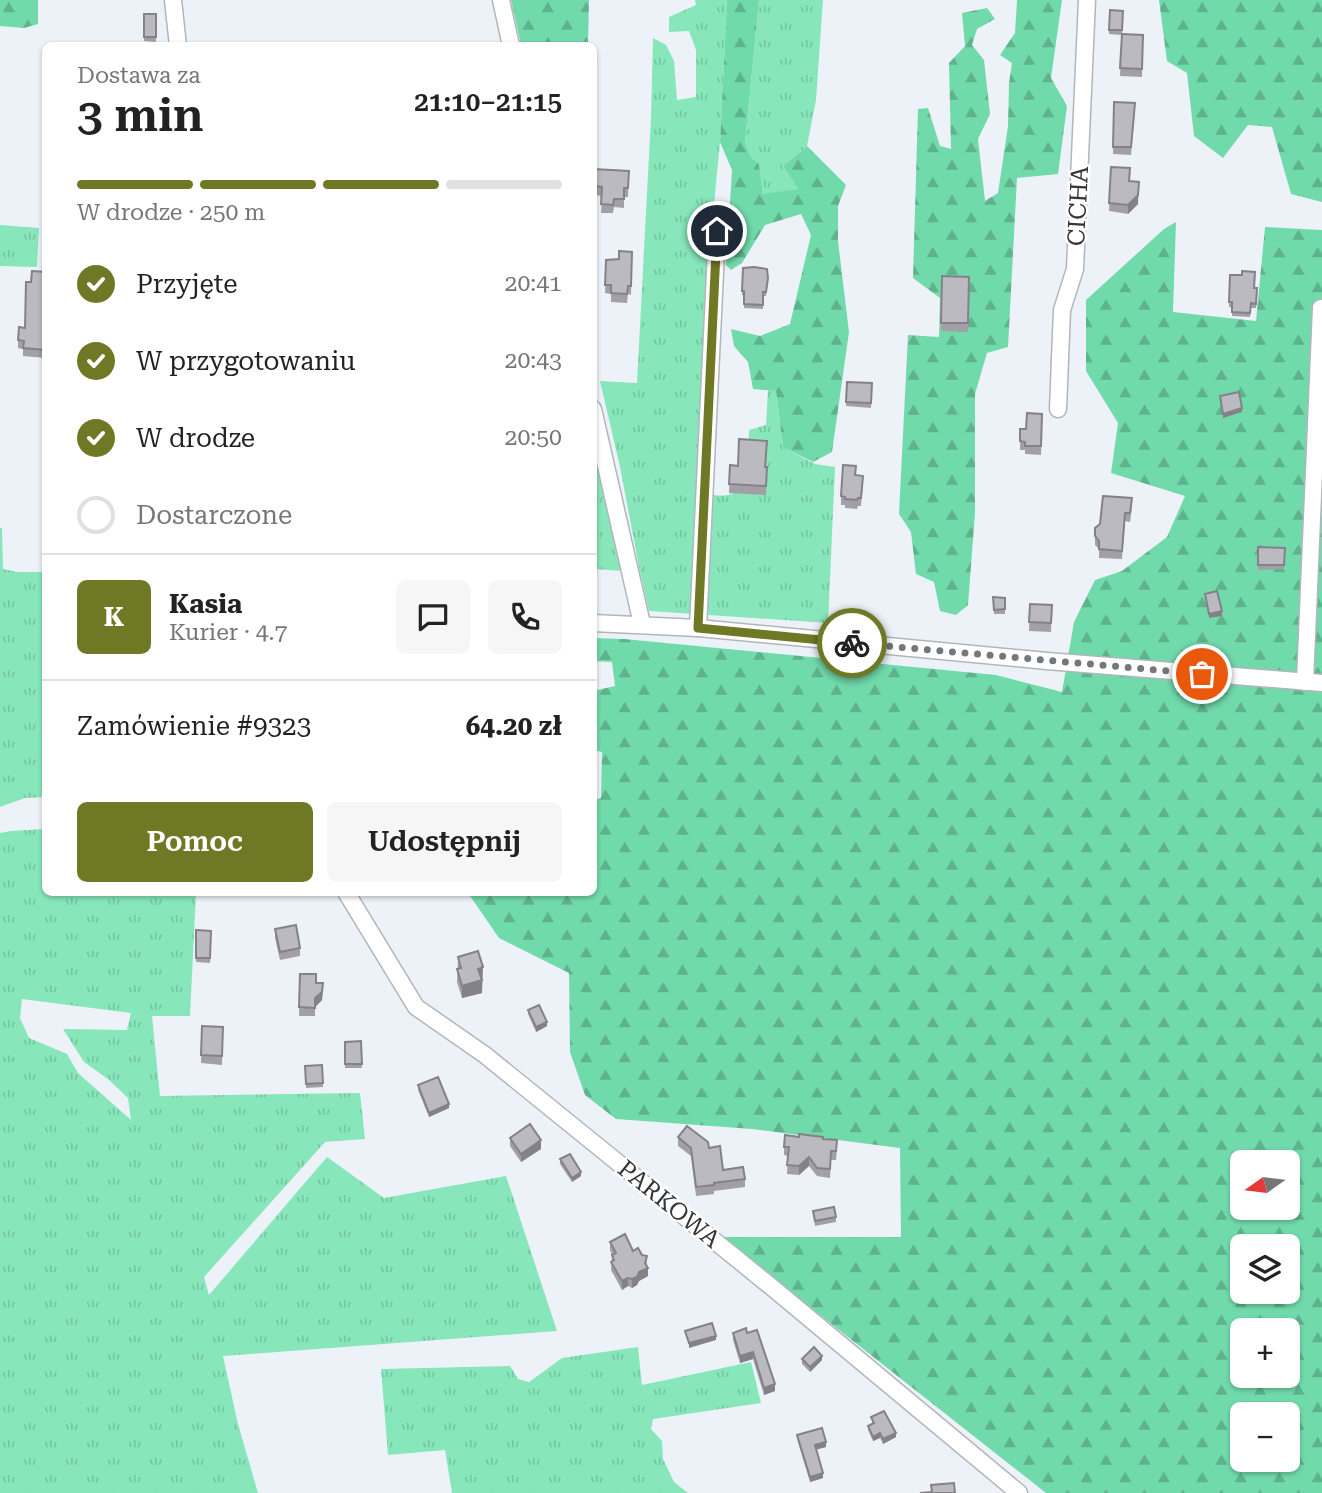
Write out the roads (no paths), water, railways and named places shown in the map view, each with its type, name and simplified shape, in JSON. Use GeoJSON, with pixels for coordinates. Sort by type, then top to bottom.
{"type":"FeatureCollection","features":[{"type":"Feature","properties":{"kind":"street"},"geometry":{"type":"LineString","coordinates":[[173,0],[178,42]]}},
{"type":"Feature","properties":{"kind":"street"},"geometry":{"type":"LineString","coordinates":[[501,0],[511,42]]}},
{"type":"Feature","properties":{"kind":"street","name":"CICHA"},"geometry":{"type":"LineString","coordinates":[[1058,409],[1062,310],[1075,269],[1087,0]]}},
{"type":"Feature","properties":{"kind":"street"},"geometry":{"type":"LineString","coordinates":[[698,628],[717,231]]}},
{"type":"Feature","properties":{"kind":"street"},"geometry":{"type":"LineString","coordinates":[[1305,682],[1321,308]]}},
{"type":"Feature","properties":{"kind":"street"},"geometry":{"type":"LineString","coordinates":[[597,427],[642,624]]}},
{"type":"Feature","properties":{"kind":"street"},"geometry":{"type":"LineString","coordinates":[[597,623],[698,628],[1033,660],[1322,683]]}},
{"type":"Feature","properties":{"kind":"street","name":"PARKOWA"},"geometry":{"type":"LineString","coordinates":[[348,896],[416,1007],[485,1055],[774,1289],[1019,1493]]}}]}
